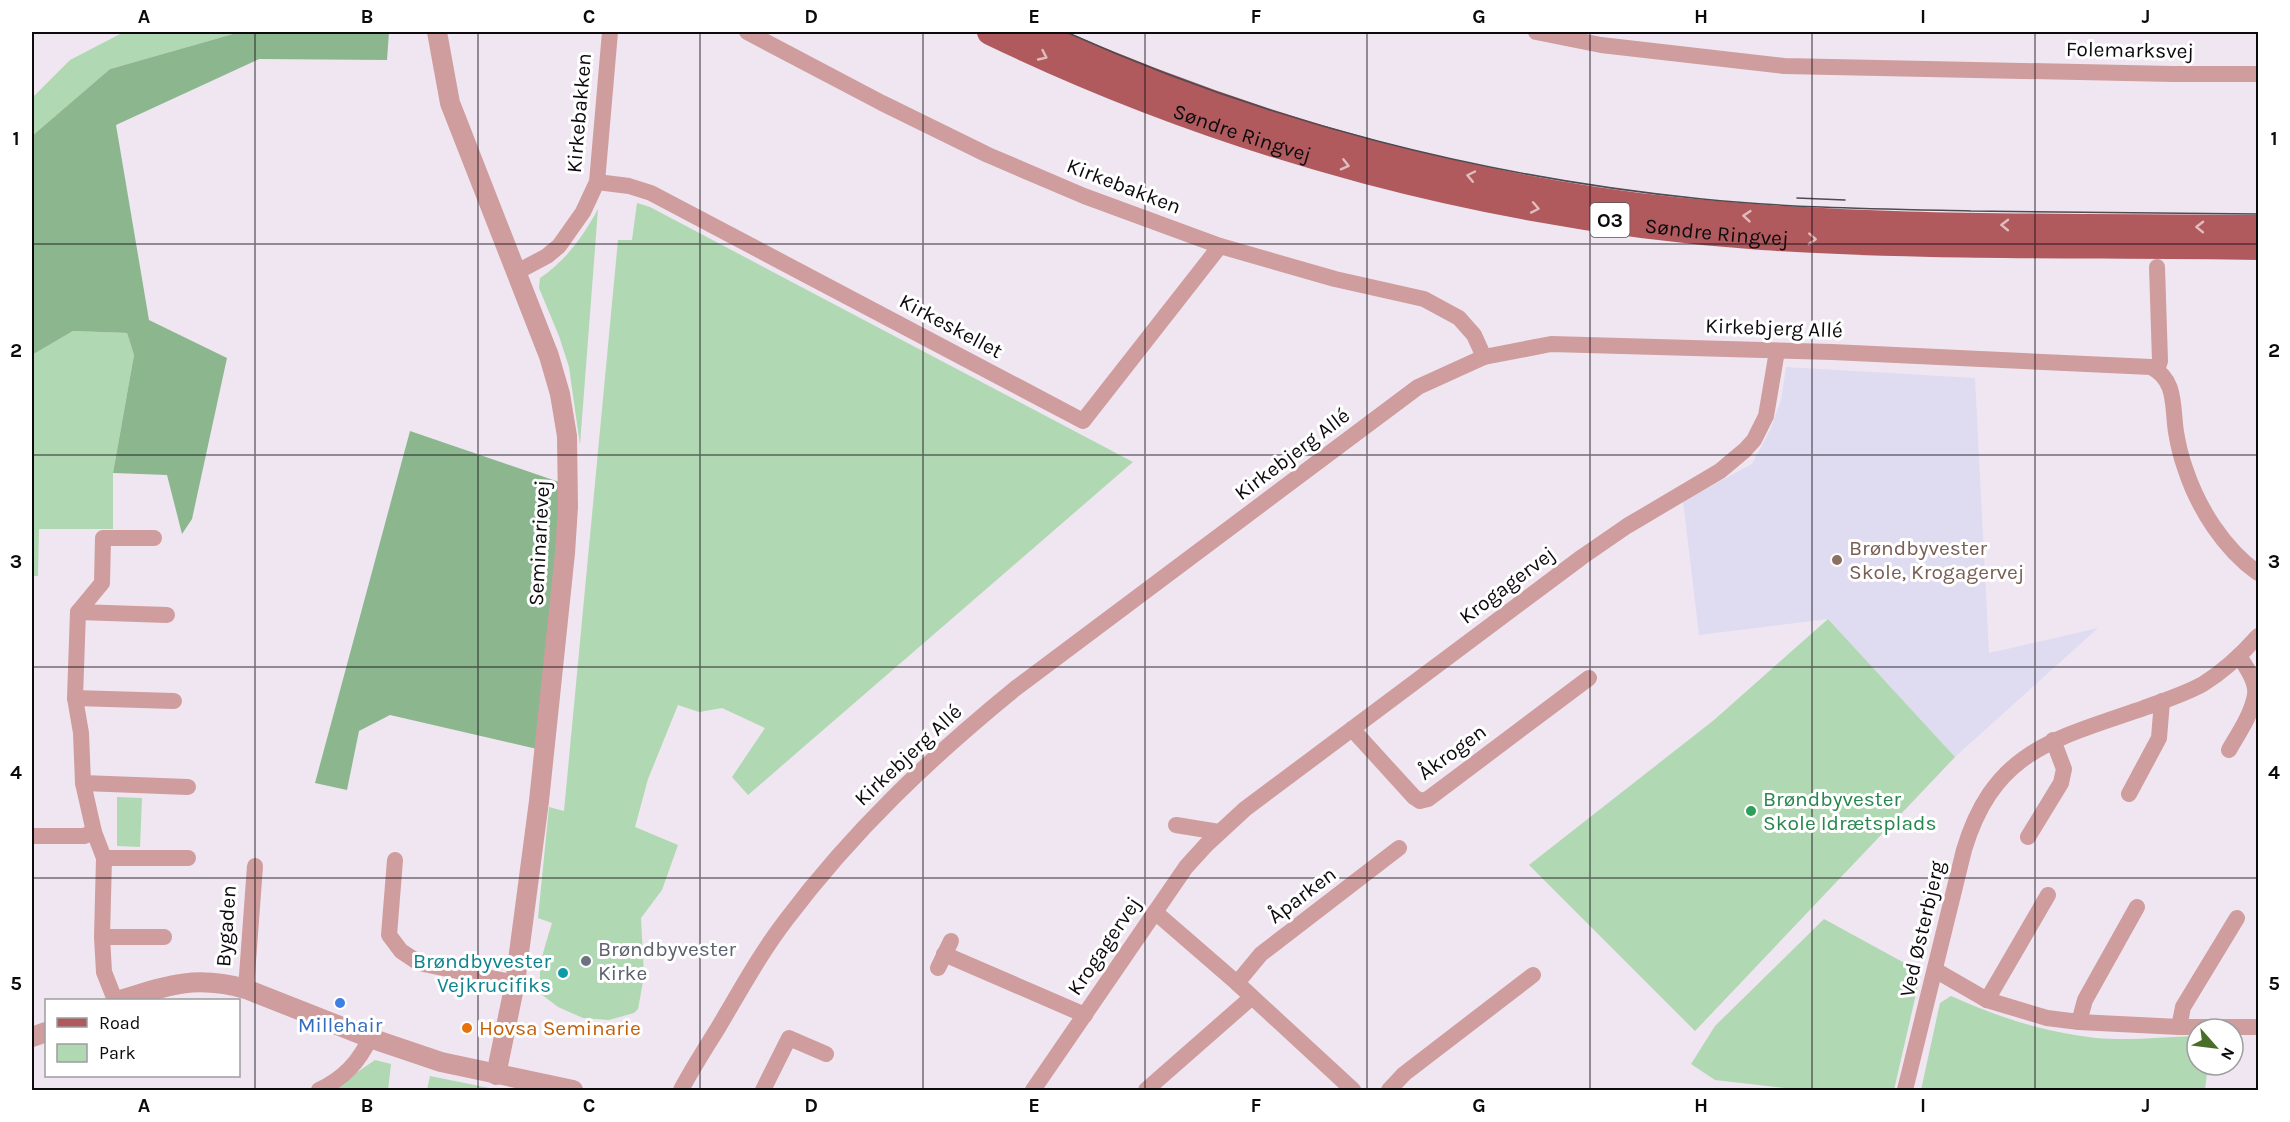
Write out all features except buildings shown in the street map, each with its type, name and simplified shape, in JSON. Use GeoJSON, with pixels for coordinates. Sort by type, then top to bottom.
{"type":"FeatureCollection","features":[{"type":"Feature","properties":{"kind":"main road","name":"Søndre Ringvej"},"geometry":{"type":"LineString","coordinates":[[990,32],[1067,68],[1149,101],[1255,138],[1416,183],[1577,216],[1763,237],[1963,244],[2259,247]]}},
{"type":"Feature","properties":{"kind":"main road","name":"Søndre Ringvej"},"geometry":{"type":"LineString","coordinates":[[1034,32],[1168,88],[1330,141],[1419,165],[1581,197],[1673,210],[1874,223],[2259,228]]}},
{"type":"Feature","properties":{"kind":"street","name":"Seminarievej"},"geometry":{"type":"LineString","coordinates":[[437,32],[450,103],[549,356],[560,394],[567,436],[568,507],[565,553],[539,801],[515,983],[507,1082]]}},
{"type":"Feature","properties":{"kind":"street","name":"Kirkebakken"},"geometry":{"type":"LineString","coordinates":[[515,273],[547,256],[559,246],[583,212],[597,182],[610,32]]}},
{"type":"Feature","properties":{"kind":"street","name":"Kirkebakken"},"geometry":{"type":"LineString","coordinates":[[747,32],[882,103],[988,155],[1084,196],[1220,246],[1335,279],[1424,299],[1459,318],[1474,335],[1484,357]]}},
{"type":"Feature","properties":{"kind":"street","name":"Folemarksvej"},"geometry":{"type":"LineString","coordinates":[[1536,32],[1604,38],[1784,66],[2259,74]]}},
{"type":"Feature","properties":{"kind":"street","name":"Kirkeskellet"},"geometry":{"type":"LineString","coordinates":[[597,182],[629,186],[651,193],[1083,422],[1220,246]]}},
{"type":"Feature","properties":{"kind":"street"},"geometry":{"type":"LineString","coordinates":[[2157,267],[2160,361],[2157,370],[2169,383],[2172,391],[2176,432],[2184,468],[2197,499],[2221,535],[2247,564],[2259,573]]}},
{"type":"Feature","properties":{"kind":"street","name":"Kirkebjerg Allé"},"geometry":{"type":"LineString","coordinates":[[681,1090],[745,981],[785,921],[844,847],[914,775],[1016,688],[1418,387],[1484,357],[1551,344],[2144,366],[2157,370]]}},
{"type":"Feature","properties":{"kind":"street","name":"Krogagervej"},"geometry":{"type":"LineString","coordinates":[[1033,1090],[1186,867],[1219,832],[1245,809],[1582,557],[1627,526],[1734,461],[1754,440],[1766,416],[1777,351]]}},
{"type":"Feature","properties":{"kind":"street"},"geometry":{"type":"LineString","coordinates":[[115,999],[104,972],[102,937],[104,858],[94,832],[83,783],[81,733],[75,698],[78,612],[102,583],[103,538],[154,538]]}},
{"type":"Feature","properties":{"kind":"street"},"geometry":{"type":"LineString","coordinates":[[78,612],[167,615]]}},
{"type":"Feature","properties":{"kind":"street","name":"Ved Østerbjerg"},"geometry":{"type":"LineString","coordinates":[[1905,1090],[1964,850],[1975,817],[1995,787],[2022,757],[2053,740],[2162,701],[2202,684],[2239,656],[2259,636]]}},
{"type":"Feature","properties":{"kind":"street"},"geometry":{"type":"LineString","coordinates":[[2229,750],[2248,715],[2255,693],[2249,672],[2239,656]]}},
{"type":"Feature","properties":{"kind":"street","name":"Åkrogen"},"geometry":{"type":"LineString","coordinates":[[1352,729],[1413,797],[1420,801],[1428,799],[1589,678]]}},
{"type":"Feature","properties":{"kind":"street"},"geometry":{"type":"LineString","coordinates":[[75,698],[174,702]]}},
{"type":"Feature","properties":{"kind":"street"},"geometry":{"type":"LineString","coordinates":[[2129,794],[2159,738],[2162,701]]}},
{"type":"Feature","properties":{"kind":"street"},"geometry":{"type":"LineString","coordinates":[[2028,837],[2061,783],[2064,769],[2053,740]]}},
{"type":"Feature","properties":{"kind":"street"},"geometry":{"type":"LineString","coordinates":[[83,783],[188,787]]}},
{"type":"Feature","properties":{"kind":"street"},"geometry":{"type":"LineString","coordinates":[[1176,825],[1219,832]]}},
{"type":"Feature","properties":{"kind":"street"},"geometry":{"type":"LineString","coordinates":[[32,836],[84,836],[94,832]]}},
{"type":"Feature","properties":{"kind":"street","name":"Åparken"},"geometry":{"type":"LineString","coordinates":[[1237,983],[1261,954],[1399,848]]}},
{"type":"Feature","properties":{"kind":"street"},"geometry":{"type":"LineString","coordinates":[[104,858],[188,858]]}},
{"type":"Feature","properties":{"kind":"street"},"geometry":{"type":"LineString","coordinates":[[395,860],[389,935],[401,951],[419,963],[515,983]]}},
{"type":"Feature","properties":{"kind":"street","name":"Bygaden"},"geometry":{"type":"LineString","coordinates":[[246,989],[255,866]]}},
{"type":"Feature","properties":{"kind":"street"},"geometry":{"type":"LineString","coordinates":[[1987,1000],[2048,895]]}},
{"type":"Feature","properties":{"kind":"street"},"geometry":{"type":"LineString","coordinates":[[2079,1022],[2085,1000],[2137,907]]}},
{"type":"Feature","properties":{"kind":"street"},"geometry":{"type":"LineString","coordinates":[[1155,912],[1237,983],[1353,1090]]}},
{"type":"Feature","properties":{"kind":"street"},"geometry":{"type":"LineString","coordinates":[[2179,1027],[2183,1007],[2237,918]]}},
{"type":"Feature","properties":{"kind":"street"},"geometry":{"type":"LineString","coordinates":[[102,937],[164,937]]}},
{"type":"Feature","properties":{"kind":"street"},"geometry":{"type":"LineString","coordinates":[[944,954],[1085,1015]]}},
{"type":"Feature","properties":{"kind":"street"},"geometry":{"type":"LineString","coordinates":[[1935,970],[1987,1000],[2047,1018],[2079,1022],[2179,1027],[2259,1027]]}},
{"type":"Feature","properties":{"kind":"street"},"geometry":{"type":"LineString","coordinates":[[1389,1090],[1404,1074],[1533,975]]}},
{"type":"Feature","properties":{"kind":"street","name":"Bygaden"},"geometry":{"type":"LineString","coordinates":[[124,999],[165,986],[204,981],[225,983],[246,989],[370,1038],[441,1062],[507,1082],[573,1090]]}},
{"type":"Feature","properties":{"kind":"street"},"geometry":{"type":"LineString","coordinates":[[1146,1090],[1252,997]]}},
{"type":"Feature","properties":{"kind":"street"},"geometry":{"type":"LineString","coordinates":[[319,1090],[328,1086],[356,1064],[370,1038]]}},
{"type":"Feature","properties":{"kind":"street"},"geometry":{"type":"LineString","coordinates":[[764,1090],[789,1038],[826,1054]]}},
{"type":"Feature","properties":{"kind":"shaded area","name":"Brøndbyvester Skole, Krogagervej"},"geometry":{"type":"Polygon","coordinates":[[[1786,367],[1975,378],[1989,653],[2098,628],[1955,757],[1828,619],[1699,635],[1683,501],[1752,464],[1770,430],[1781,400],[1786,367]]]}},
{"type":"Feature","properties":{"kind":"green space"},"geometry":{"type":"Polygon","coordinates":[[[124,32],[240,32],[110,69],[32,136],[32,98],[70,60],[124,32]]]}},
{"type":"Feature","properties":{"kind":"green space"},"geometry":{"type":"Polygon","coordinates":[[[240,32],[389,32],[387,60],[259,59],[116,125],[149,320],[227,358],[192,519],[182,534],[167,475],[113,473],[134,355],[127,333],[73,331],[32,355],[32,136],[110,69],[240,32]]]}},
{"type":"Feature","properties":{"kind":"green space"},"geometry":{"type":"Polygon","coordinates":[[[637,203],[650,207],[1133,462],[748,795],[732,777],[765,728],[722,708],[699,712],[678,705],[648,779],[635,827],[678,845],[662,890],[641,918],[644,976],[638,1009],[634,1013],[609,1020],[583,1018],[558,1007],[541,994],[541,966],[552,923],[538,918],[549,807],[564,811],[618,240],[632,240],[637,203]]]}},
{"type":"Feature","properties":{"kind":"green space"},"geometry":{"type":"Polygon","coordinates":[[[598,209],[580,445],[569,367],[539,288],[540,278],[574,247],[598,209]]]}},
{"type":"Feature","properties":{"kind":"green space"},"geometry":{"type":"Polygon","coordinates":[[[73,331],[127,333],[134,355],[113,473],[113,529],[39,529],[38,576],[32,576],[32,355],[73,331]]]}},
{"type":"Feature","properties":{"kind":"green space"},"geometry":{"type":"Polygon","coordinates":[[[410,431],[559,482],[559,554],[537,749],[390,715],[359,731],[347,790],[315,783],[410,431]]]}},
{"type":"Feature","properties":{"kind":"green space","name":"Brøndbyvester Skole Idrætsplads"},"geometry":{"type":"Polygon","coordinates":[[[1828,619],[1955,757],[1695,1031],[1529,865],[1714,720],[1828,619]]]}},
{"type":"Feature","properties":{"kind":"green space"},"geometry":{"type":"Polygon","coordinates":[[[117,797],[142,798],[140,847],[117,846],[117,797]]]}},
{"type":"Feature","properties":{"kind":"green space"},"geometry":{"type":"Polygon","coordinates":[[[1824,919],[1921,972],[1894,1090],[1803,1090],[1715,1080],[1691,1064],[1715,1026],[1824,919]]]}},
{"type":"Feature","properties":{"kind":"green space"},"geometry":{"type":"Polygon","coordinates":[[[1951,996],[2021,1023],[2096,1038],[2185,1036],[2185,1077],[2207,1077],[2205,1090],[1921,1090],[1940,1003],[1951,996]]]}},
{"type":"Feature","properties":{"kind":"green space"},"geometry":{"type":"Polygon","coordinates":[[[375,1060],[391,1064],[388,1090],[331,1090],[375,1060]]]}},
{"type":"Feature","properties":{"kind":"green space"},"geometry":{"type":"Polygon","coordinates":[[[430,1076],[499,1090],[427,1090],[430,1076]]]}},
{"type":"Feature","properties":{"kind":"tram line"},"geometry":{"type":"LineString","coordinates":[[1066,32],[1219,93],[1298,119],[1458,160],[1620,189],[1735,202],[1836,208],[2258,214]]}},
{"type":"Feature","properties":{"kind":"tram line"},"geometry":{"type":"LineString","coordinates":[[1797,198],[1845,200]]}},
{"type":"Feature","properties":{"kind":"place","name":"Brøndbyvester Skole, Krogagervej"},"geometry":{"type":"Point","coordinates":[1837,560]}},
{"type":"Feature","properties":{"kind":"place","name":"Brøndbyvester Skole Idrætsplads"},"geometry":{"type":"Point","coordinates":[1751,811]}},
{"type":"Feature","properties":{"kind":"place","name":"Brøndbyvester Kirke"},"geometry":{"type":"Point","coordinates":[586,961]}},
{"type":"Feature","properties":{"kind":"place","name":"Brøndbyvester Vejkrucifiks"},"geometry":{"type":"Point","coordinates":[563,973]}},
{"type":"Feature","properties":{"kind":"place","name":"Millehair"},"geometry":{"type":"Point","coordinates":[340,1003]}},
{"type":"Feature","properties":{"kind":"place","name":"Hovsa Seminarie"},"geometry":{"type":"Point","coordinates":[467,1028]}}]}
